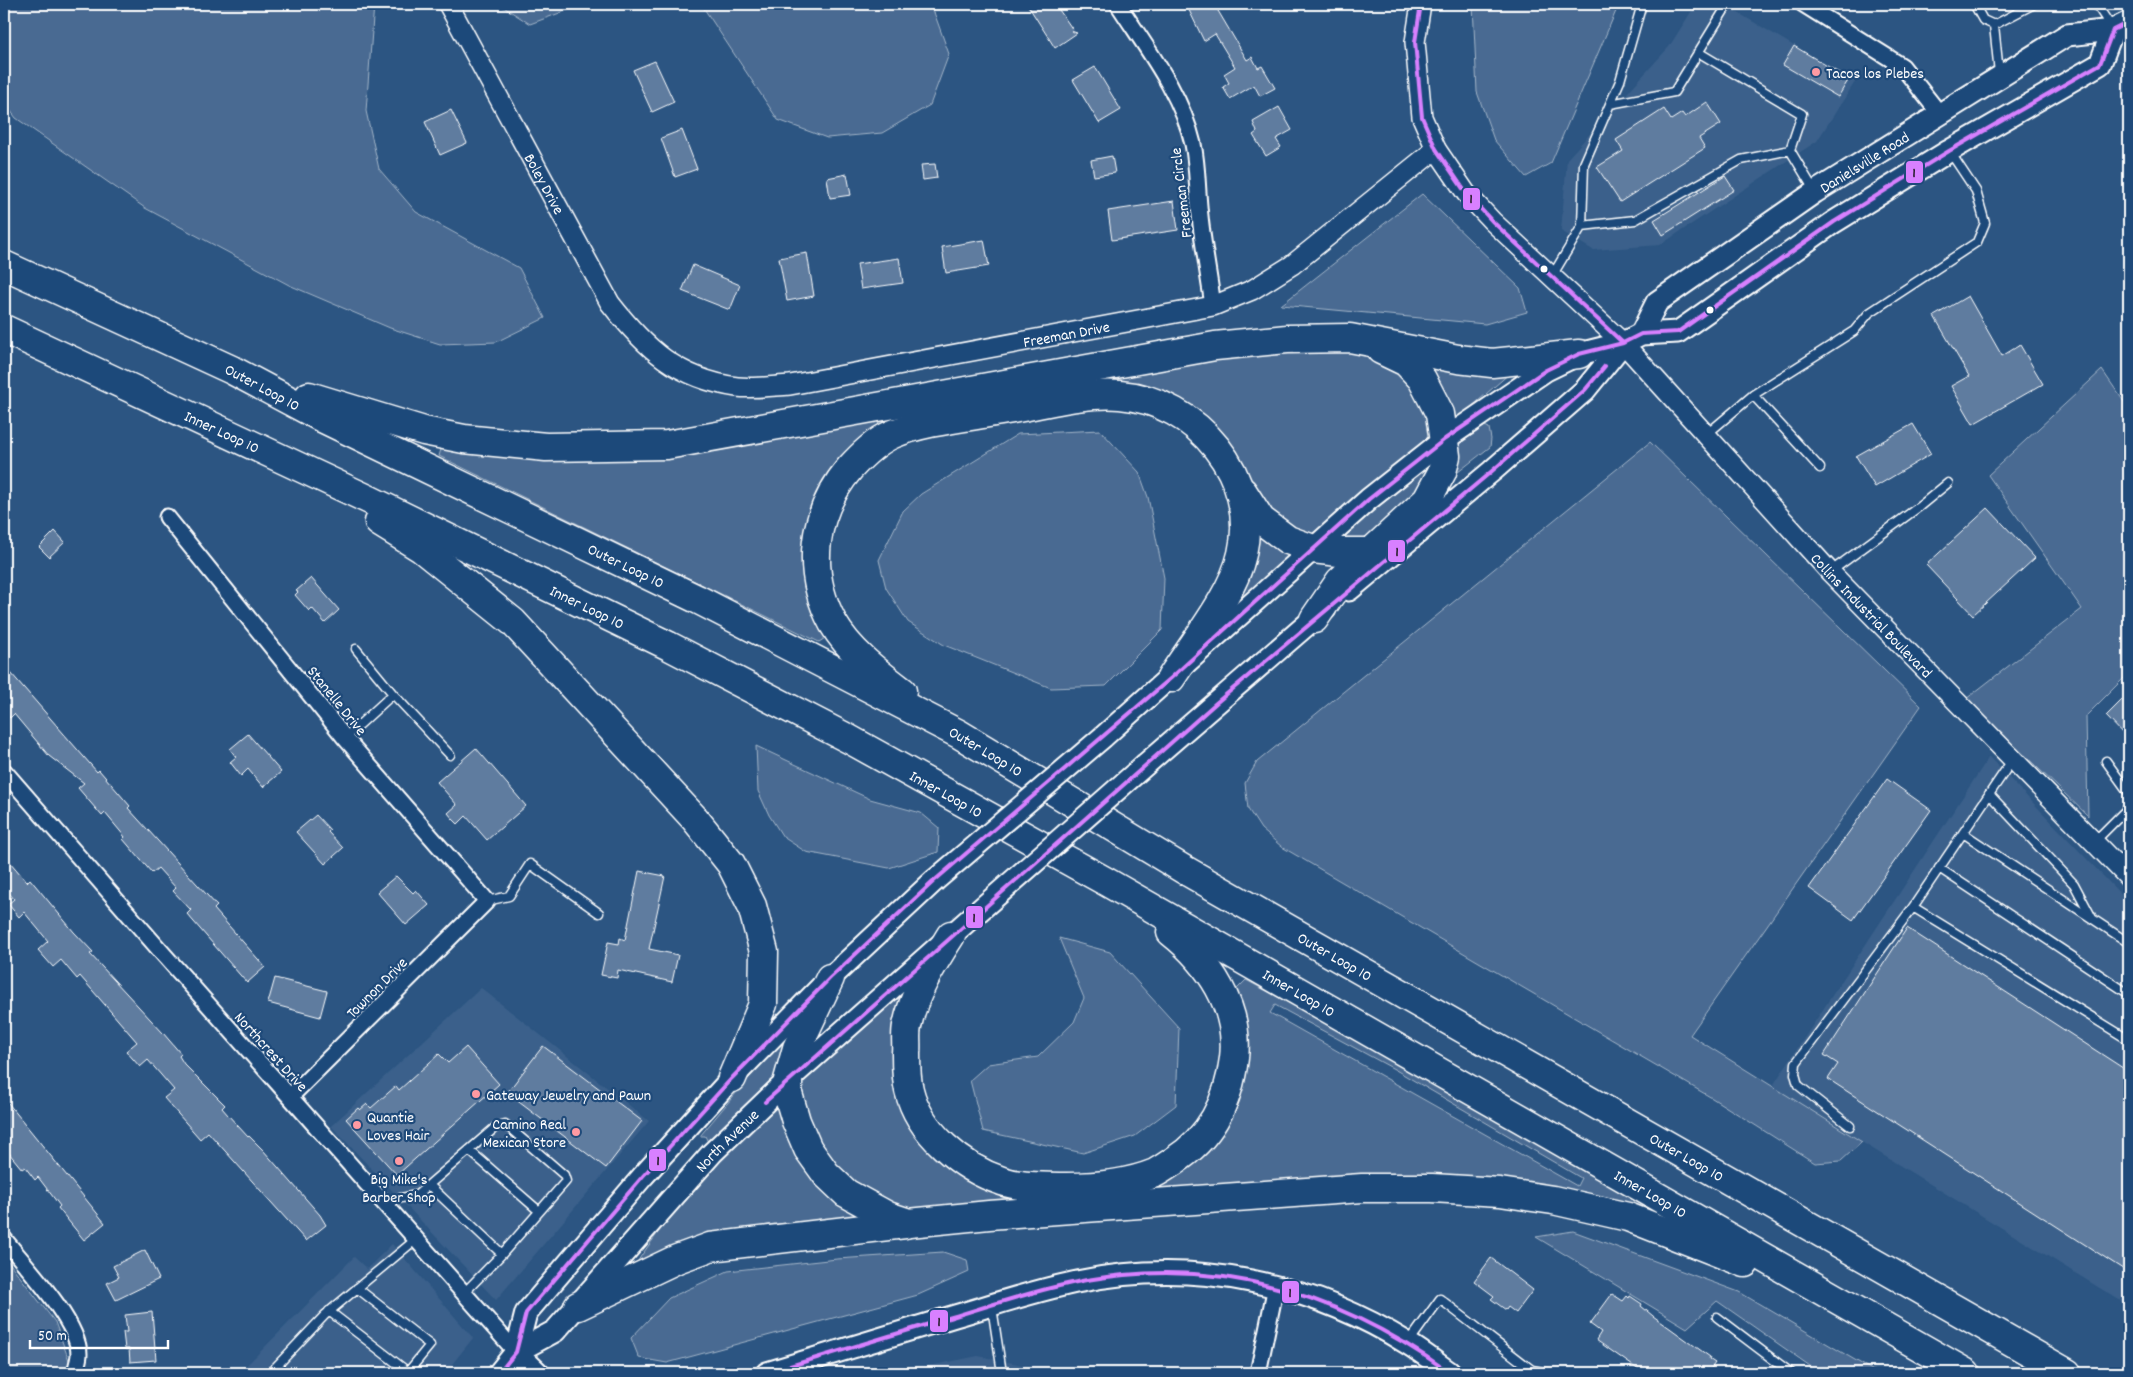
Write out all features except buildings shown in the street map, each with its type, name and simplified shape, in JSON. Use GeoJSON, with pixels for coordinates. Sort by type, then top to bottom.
{"type":"FeatureCollection","features":[{"type":"Feature","properties":{"kind":"highway","name":"Outer Loop 10"},"geometry":{"type":"LineString","coordinates":[[4,265],[232,370],[324,419],[697,599],[959,734],[1182,869],[2067,1373]]}},
{"type":"Feature","properties":{"kind":"highway","name":"Inner Loop 10"},"geometry":{"type":"LineString","coordinates":[[4,329],[224,432],[669,646],[849,739],[1105,881],[1966,1373]]}},
{"type":"Feature","properties":{"kind":"highway"},"geometry":{"type":"LineString","coordinates":[[1314,619],[1340,581],[1383,552],[1427,500],[1442,472],[1446,456],[1440,414],[1422,379],[1406,362],[1350,338]]}},
{"type":"Feature","properties":{"kind":"highway"},"geometry":{"type":"LineString","coordinates":[[232,370],[331,404],[424,430],[464,439],[546,447],[667,445],[1215,346],[1287,339],[1350,338],[1458,359],[1492,363],[1579,354]]}},
{"type":"Feature","properties":{"kind":"highway"},"geometry":{"type":"LineString","coordinates":[[959,734],[865,661],[846,641],[834,624],[824,602],[816,556],[817,534],[822,515],[839,481],[870,448],[892,434],[932,424],[1090,396],[1119,394],[1158,404],[1181,415],[1196,426],[1212,441],[1228,461],[1237,482],[1242,499],[1244,525],[1243,552],[1237,572],[1226,594],[1171,678]]}},
{"type":"Feature","properties":{"kind":"highway"},"geometry":{"type":"LineString","coordinates":[[224,432],[346,501],[421,548],[513,622],[715,842],[731,864],[752,906],[764,952],[763,1004],[732,1078]]}},
{"type":"Feature","properties":{"kind":"highway"},"geometry":{"type":"LineString","coordinates":[[1237,482],[1261,520],[1288,540],[1313,549],[1339,552],[1383,552]]}},
{"type":"Feature","properties":{"kind":"highway"},"geometry":{"type":"LineString","coordinates":[[951,935],[930,966],[915,997],[907,1028],[906,1067],[908,1089],[916,1111],[944,1147],[979,1172],[1004,1182],[1030,1186],[1082,1187],[1126,1181],[1156,1173],[1185,1154],[1205,1135],[1222,1108],[1232,1078],[1235,1050],[1232,1023],[1224,996],[1209,970],[1190,947],[1105,881]]}},
{"type":"Feature","properties":{"kind":"highway"},"geometry":{"type":"LineString","coordinates":[[830,978],[797,1048],[788,1080],[788,1094],[796,1121],[808,1149],[826,1174],[846,1194],[888,1216],[909,1223]]}},
{"type":"Feature","properties":{"kind":"highway"},"geometry":{"type":"LineString","coordinates":[[578,1306],[677,1259],[710,1247],[988,1215],[1362,1188],[1432,1188],[1500,1192],[1553,1200],[1628,1217],[1826,1293]]}},
{"type":"Feature","properties":{"kind":"main road","name":"Danielsville Road"},"geometry":{"type":"LineString","coordinates":[[1383,552],[1492,471],[1586,390],[1632,338],[1657,302],[1815,192],[1938,113],[2067,35],[2121,26]]}},
{"type":"Feature","properties":{"kind":"main road"},"geometry":{"type":"LineString","coordinates":[[1171,678],[1369,499],[1445,439],[1546,370],[1579,354],[1632,338],[1678,332],[1834,222],[1949,151],[2100,64],[2121,26]]}},
{"type":"Feature","properties":{"kind":"main road","name":"North Avenue"},"geometry":{"type":"LineString","coordinates":[[499,1373],[516,1352],[555,1331],[712,1153],[788,1080],[1146,764],[1314,619]]}},
{"type":"Feature","properties":{"kind":"main road","name":"North Avenue"},"geometry":{"type":"LineString","coordinates":[[516,1352],[526,1313],[643,1176],[732,1078],[830,978],[934,881],[1171,678]]}},
{"type":"Feature","properties":{"kind":"main road"},"geometry":{"type":"LineString","coordinates":[[767,1373],[789,1370],[992,1305],[1081,1281],[1142,1273],[1201,1274],[1230,1277],[1276,1286],[1347,1311],[1408,1343],[1450,1373]]}},
{"type":"Feature","properties":{"kind":"main road"},"geometry":{"type":"LineString","coordinates":[[516,1352],[538,1373]]}},
{"type":"Feature","properties":{"kind":"street","name":"Boley Drive"},"geometry":{"type":"LineString","coordinates":[[448,4],[610,303],[632,332],[656,354]]}},
{"type":"Feature","properties":{"kind":"street","name":"Freeman Circle"},"geometry":{"type":"LineString","coordinates":[[1118,4],[1168,82],[1183,114],[1193,143],[1198,173],[1200,215],[1214,306]]}},
{"type":"Feature","properties":{"kind":"street"},"geometry":{"type":"LineString","coordinates":[[1421,4],[1415,42],[1422,117],[1436,149],[1466,193],[1492,220],[1552,276],[1632,338]]}},
{"type":"Feature","properties":{"kind":"street"},"geometry":{"type":"LineString","coordinates":[[1803,4],[1902,66],[1938,113]]}},
{"type":"Feature","properties":{"kind":"street","name":"Freeman Drive"},"geometry":{"type":"LineString","coordinates":[[656,354],[683,371],[711,381],[738,387],[790,385],[1214,306],[1252,290],[1292,265],[1436,149]]}},
{"type":"Feature","properties":{"kind":"street","name":"Collins Industrial Boulevard"},"geometry":{"type":"LineString","coordinates":[[1632,338],[1706,435],[1830,572],[2129,878]]}},
{"type":"Feature","properties":{"kind":"street","name":"Stanelle Drive"},"geometry":{"type":"LineString","coordinates":[[167,517],[345,738],[487,901]]}},
{"type":"Feature","properties":{"kind":"street","name":"Northcrest Drive"},"geometry":{"type":"LineString","coordinates":[[4,771],[415,1240],[516,1352]]}},
{"type":"Feature","properties":{"kind":"street","name":"Townon Drive"},"geometry":{"type":"LineString","coordinates":[[290,1097],[487,901]]}},
{"type":"Feature","properties":{"kind":"street"},"geometry":{"type":"LineString","coordinates":[[4,1239],[55,1303],[75,1335],[79,1354],[75,1373]]}},
{"type":"Feature","properties":{"kind":"street"},"geometry":{"type":"LineString","coordinates":[[1258,1373],[1276,1286]]}},
{"type":"Feature","properties":{"kind":"lane"},"geometry":{"type":"LineString","coordinates":[[1552,276],[1582,226],[1584,164],[1620,81],[1642,4]]}},
{"type":"Feature","properties":{"kind":"lane"},"geometry":{"type":"LineString","coordinates":[[1610,104],[1674,92],[1728,4]]}},
{"type":"Feature","properties":{"kind":"lane"},"geometry":{"type":"LineString","coordinates":[[1974,4],[1983,20],[1994,26]]}},
{"type":"Feature","properties":{"kind":"lane"},"geometry":{"type":"LineString","coordinates":[[1994,26],[2034,4]]}},
{"type":"Feature","properties":{"kind":"lane"},"geometry":{"type":"LineString","coordinates":[[2096,4],[2121,26]]}},
{"type":"Feature","properties":{"kind":"lane"},"geometry":{"type":"LineString","coordinates":[[1994,26],[1999,76]]}},
{"type":"Feature","properties":{"kind":"lane"},"geometry":{"type":"LineString","coordinates":[[1698,52],[1802,114],[1790,150],[1815,192]]}},
{"type":"Feature","properties":{"kind":"lane"},"geometry":{"type":"LineString","coordinates":[[1582,226],[1635,220],[1741,160],[1790,150]]}},
{"type":"Feature","properties":{"kind":"lane"},"geometry":{"type":"LineString","coordinates":[[1706,435],[1753,394],[1854,331],[1869,313],[1977,242],[1985,223],[1976,191],[1949,151]]}},
{"type":"Feature","properties":{"kind":"lane"},"geometry":{"type":"LineString","coordinates":[[1753,394],[1820,468]]}},
{"type":"Feature","properties":{"kind":"lane"},"geometry":{"type":"LineString","coordinates":[[1830,572],[1920,506],[1948,483]]}},
{"type":"Feature","properties":{"kind":"lane"},"geometry":{"type":"LineString","coordinates":[[356,649],[392,694],[450,755]]}},
{"type":"Feature","properties":{"kind":"lane"},"geometry":{"type":"LineString","coordinates":[[345,738],[392,694]]}},
{"type":"Feature","properties":{"kind":"lane"},"geometry":{"type":"LineString","coordinates":[[1850,1126],[1798,1085],[1795,1074],[1796,1063],[1913,907],[2013,758]]}},
{"type":"Feature","properties":{"kind":"lane"},"geometry":{"type":"LineString","coordinates":[[2106,761],[2129,793]]}},
{"type":"Feature","properties":{"kind":"lane"},"geometry":{"type":"LineString","coordinates":[[1989,794],[2074,884],[2093,920]]}},
{"type":"Feature","properties":{"kind":"lane"},"geometry":{"type":"LineString","coordinates":[[2094,842],[2129,807]]}},
{"type":"Feature","properties":{"kind":"lane"},"geometry":{"type":"LineString","coordinates":[[1963,833],[2129,943]]}},
{"type":"Feature","properties":{"kind":"lane"},"geometry":{"type":"LineString","coordinates":[[487,901],[509,896],[530,864],[599,913]]}},
{"type":"Feature","properties":{"kind":"lane"},"geometry":{"type":"LineString","coordinates":[[1939,868],[2129,994]]}},
{"type":"Feature","properties":{"kind":"lane"},"geometry":{"type":"LineString","coordinates":[[1913,907],[2129,1040]]}},
{"type":"Feature","properties":{"kind":"lane"},"geometry":{"type":"LineString","coordinates":[[386,1207],[396,1199],[417,1195],[497,1126],[505,1124],[564,1174],[566,1181],[502,1254],[464,1293]]}},
{"type":"Feature","properties":{"kind":"lane"},"geometry":{"type":"LineString","coordinates":[[469,1150],[539,1211]]}},
{"type":"Feature","properties":{"kind":"lane"},"geometry":{"type":"LineString","coordinates":[[430,1185],[502,1254]]}},
{"type":"Feature","properties":{"kind":"lane"},"geometry":{"type":"LineString","coordinates":[[270,1373],[329,1311],[415,1240]]}},
{"type":"Feature","properties":{"kind":"lane"},"geometry":{"type":"LineString","coordinates":[[329,1311],[408,1372],[430,1345],[357,1288]]}},
{"type":"Feature","properties":{"kind":"lane"},"geometry":{"type":"LineString","coordinates":[[1408,1343],[1440,1299],[1532,1372],[1548,1373]]}},
{"type":"Feature","properties":{"kind":"lane"},"geometry":{"type":"LineString","coordinates":[[992,1305],[1002,1373]]}},
{"type":"Feature","properties":{"kind":"lane"},"geometry":{"type":"LineString","coordinates":[[1717,1317],[1791,1373]]}},
{"type":"Feature","properties":{"kind":"shaded area"},"geometry":{"type":"Polygon","coordinates":[[[4,4],[374,4],[366,111],[379,169],[416,212],[519,268],[545,318],[496,342],[440,344],[390,328],[289,285],[145,208],[16,118],[4,102],[4,4]]]}},
{"type":"Feature","properties":{"kind":"shaded area"},"geometry":{"type":"Polygon","coordinates":[[[499,4],[584,4],[530,24],[499,4]]]}},
{"type":"Feature","properties":{"kind":"shaded area"},"geometry":{"type":"Polygon","coordinates":[[[701,4],[931,4],[949,54],[930,105],[882,133],[827,138],[778,120],[701,4]]]}},
{"type":"Feature","properties":{"kind":"shaded area"},"geometry":{"type":"Polygon","coordinates":[[[1473,4],[1619,4],[1551,163],[1526,177],[1494,140],[1477,92],[1473,4]]]}},
{"type":"Feature","properties":{"kind":"shaded area"},"geometry":{"type":"Polygon","coordinates":[[[1696,4],[1723,4],[1855,82],[1817,141],[1660,245],[1593,250],[1561,231],[1567,159],[1669,47],[1696,4]]]}},
{"type":"Feature","properties":{"kind":"shaded area"},"geometry":{"type":"Polygon","coordinates":[[[1422,194],[1520,288],[1527,312],[1485,324],[1281,305],[1422,194]]]}},
{"type":"Feature","properties":{"kind":"shaded area"},"geometry":{"type":"Polygon","coordinates":[[[1284,348],[1363,351],[1408,376],[1437,434],[1361,492],[1309,538],[1282,527],[1168,399],[926,416],[823,491],[830,635],[819,642],[439,456],[443,443],[809,429],[1284,348]]]}},
{"type":"Feature","properties":{"kind":"shaded area"},"geometry":{"type":"Polygon","coordinates":[[[1411,357],[1510,373],[1454,422],[1411,357]]]}},
{"type":"Feature","properties":{"kind":"shaded area"},"geometry":{"type":"Polygon","coordinates":[[[2102,370],[2129,409],[2129,673],[2086,716],[2088,816],[1966,699],[2082,609],[1988,475],[2102,370]]]}},
{"type":"Feature","properties":{"kind":"shaded area"},"geometry":{"type":"Polygon","coordinates":[[[1485,426],[1489,428],[1490,447],[1453,476],[1452,449],[1485,426]]]}},
{"type":"Feature","properties":{"kind":"shaded area"},"geometry":{"type":"Polygon","coordinates":[[[1100,430],[1139,472],[1148,497],[1164,578],[1162,630],[1106,686],[1051,688],[944,645],[908,622],[886,588],[879,560],[903,511],[921,494],[1018,434],[1100,430]]]}},
{"type":"Feature","properties":{"kind":"shaded area"},"geometry":{"type":"Polygon","coordinates":[[[1650,442],[1921,706],[1690,1035],[1862,1142],[1841,1161],[1815,1163],[1712,1098],[1282,847],[1261,829],[1248,809],[1245,783],[1257,762],[1650,442]]]}},
{"type":"Feature","properties":{"kind":"shaded area"},"geometry":{"type":"Polygon","coordinates":[[[1427,468],[1430,468],[1428,480],[1375,536],[1355,540],[1342,540],[1343,535],[1427,468]]]}},
{"type":"Feature","properties":{"kind":"shaded area"},"geometry":{"type":"Polygon","coordinates":[[[1252,525],[1294,552],[1221,617],[1252,525]]]}},
{"type":"Feature","properties":{"kind":"shaded area"},"geometry":{"type":"Polygon","coordinates":[[[756,746],[870,799],[921,813],[939,828],[938,852],[889,868],[806,852],[783,837],[769,815],[758,791],[756,746]]]}},
{"type":"Feature","properties":{"kind":"shaded area"},"geometry":{"type":"Polygon","coordinates":[[[1989,757],[2129,903],[2129,1306],[1772,1087],[1989,757]]]}},
{"type":"Feature","properties":{"kind":"shaded area"},"geometry":{"type":"Polygon","coordinates":[[[1059,938],[1110,952],[1179,1028],[1176,1105],[1135,1136],[1083,1153],[983,1131],[970,1080],[988,1064],[1038,1057],[1074,1022],[1084,998],[1059,938]]]}},
{"type":"Feature","properties":{"kind":"shaded area"},"geometry":{"type":"Polygon","coordinates":[[[1246,980],[1352,1037],[1648,1206],[1644,1215],[1542,1190],[927,1212],[877,1203],[818,1153],[799,1083],[910,987],[904,1008],[933,1154],[945,1165],[976,1184],[1103,1191],[1215,1133],[1234,992],[1246,980]],[[1275,1005],[1270,1013],[1577,1186],[1581,1178],[1394,1069],[1275,1005]]]}},
{"type":"Feature","properties":{"kind":"shaded area"},"geometry":{"type":"Polygon","coordinates":[[[481,988],[649,1121],[496,1300],[331,1126],[481,988]]]}},
{"type":"Feature","properties":{"kind":"shaded area"},"geometry":{"type":"Polygon","coordinates":[[[794,1029],[782,1069],[708,1142],[705,1136],[700,1136],[768,1055],[794,1029]]]}},
{"type":"Feature","properties":{"kind":"shaded area"},"geometry":{"type":"Polygon","coordinates":[[[783,1097],[865,1218],[775,1224],[731,1231],[640,1263],[638,1261],[641,1256],[693,1185],[783,1097]]]}},
{"type":"Feature","properties":{"kind":"shaded area"},"geometry":{"type":"Polygon","coordinates":[[[1573,1231],[1739,1292],[1877,1373],[1820,1373],[1717,1301],[1687,1328],[1536,1237],[1573,1231]]]}},
{"type":"Feature","properties":{"kind":"shaded area"},"geometry":{"type":"Polygon","coordinates":[[[392,1244],[473,1338],[445,1373],[239,1373],[354,1257],[367,1269],[392,1244]]]}},
{"type":"Feature","properties":{"kind":"shaded area"},"geometry":{"type":"Polygon","coordinates":[[[943,1252],[967,1260],[969,1272],[918,1295],[667,1363],[639,1358],[631,1338],[669,1298],[728,1271],[837,1259],[943,1252]]]}},
{"type":"Feature","properties":{"kind":"shaded area"},"geometry":{"type":"Polygon","coordinates":[[[4,1256],[55,1322],[70,1363],[67,1373],[4,1373],[4,1256]]]}},
{"type":"Feature","properties":{"kind":"shaded area"},"geometry":{"type":"Polygon","coordinates":[[[978,1356],[1048,1370],[1049,1373],[895,1373],[978,1356]]]}},
{"type":"Feature","properties":{"kind":"transit line","name":"1"},"geometry":{"type":"LineString","coordinates":[[1421,4],[1415,42],[1422,117],[1436,149],[1466,193],[1492,221],[1623,343]]}},
{"type":"Feature","properties":{"kind":"transit line","name":"1"},"geometry":{"type":"LineString","coordinates":[[499,1373],[516,1352],[526,1313],[643,1176],[732,1078],[830,978],[934,881],[1171,678],[1369,499],[1445,439],[1546,370],[1579,354],[1623,343],[1641,334],[1678,332],[1834,222],[1949,151],[2100,64],[2113,30],[2129,22]]}},
{"type":"Feature","properties":{"kind":"transit line","name":"1"},"geometry":{"type":"LineString","coordinates":[[765,1102],[1216,703],[1492,471],[1585,390],[1605,366]]}},
{"type":"Feature","properties":{"kind":"transit line","name":"1"},"geometry":{"type":"LineString","coordinates":[[767,1373],[1058,1286],[1124,1275],[1169,1273],[1212,1276],[1255,1283],[1296,1294],[1337,1309],[1376,1327],[1413,1348],[1450,1373]]}},
{"type":"Feature","properties":{"kind":"place","name":"Tacos los Plebes"},"geometry":{"type":"Point","coordinates":[1816,72]}},
{"type":"Feature","properties":{"kind":"place","name":"Gateway Jewelry and Pawn"},"geometry":{"type":"Point","coordinates":[476,1094]}},
{"type":"Feature","properties":{"kind":"place","name":"Quantie Loves Hair"},"geometry":{"type":"Point","coordinates":[357,1125]}},
{"type":"Feature","properties":{"kind":"place","name":"Camino Real Mexican Store"},"geometry":{"type":"Point","coordinates":[576,1132]}},
{"type":"Feature","properties":{"kind":"place","name":"Big Mike's Barber Shop"},"geometry":{"type":"Point","coordinates":[399,1161]}}]}
